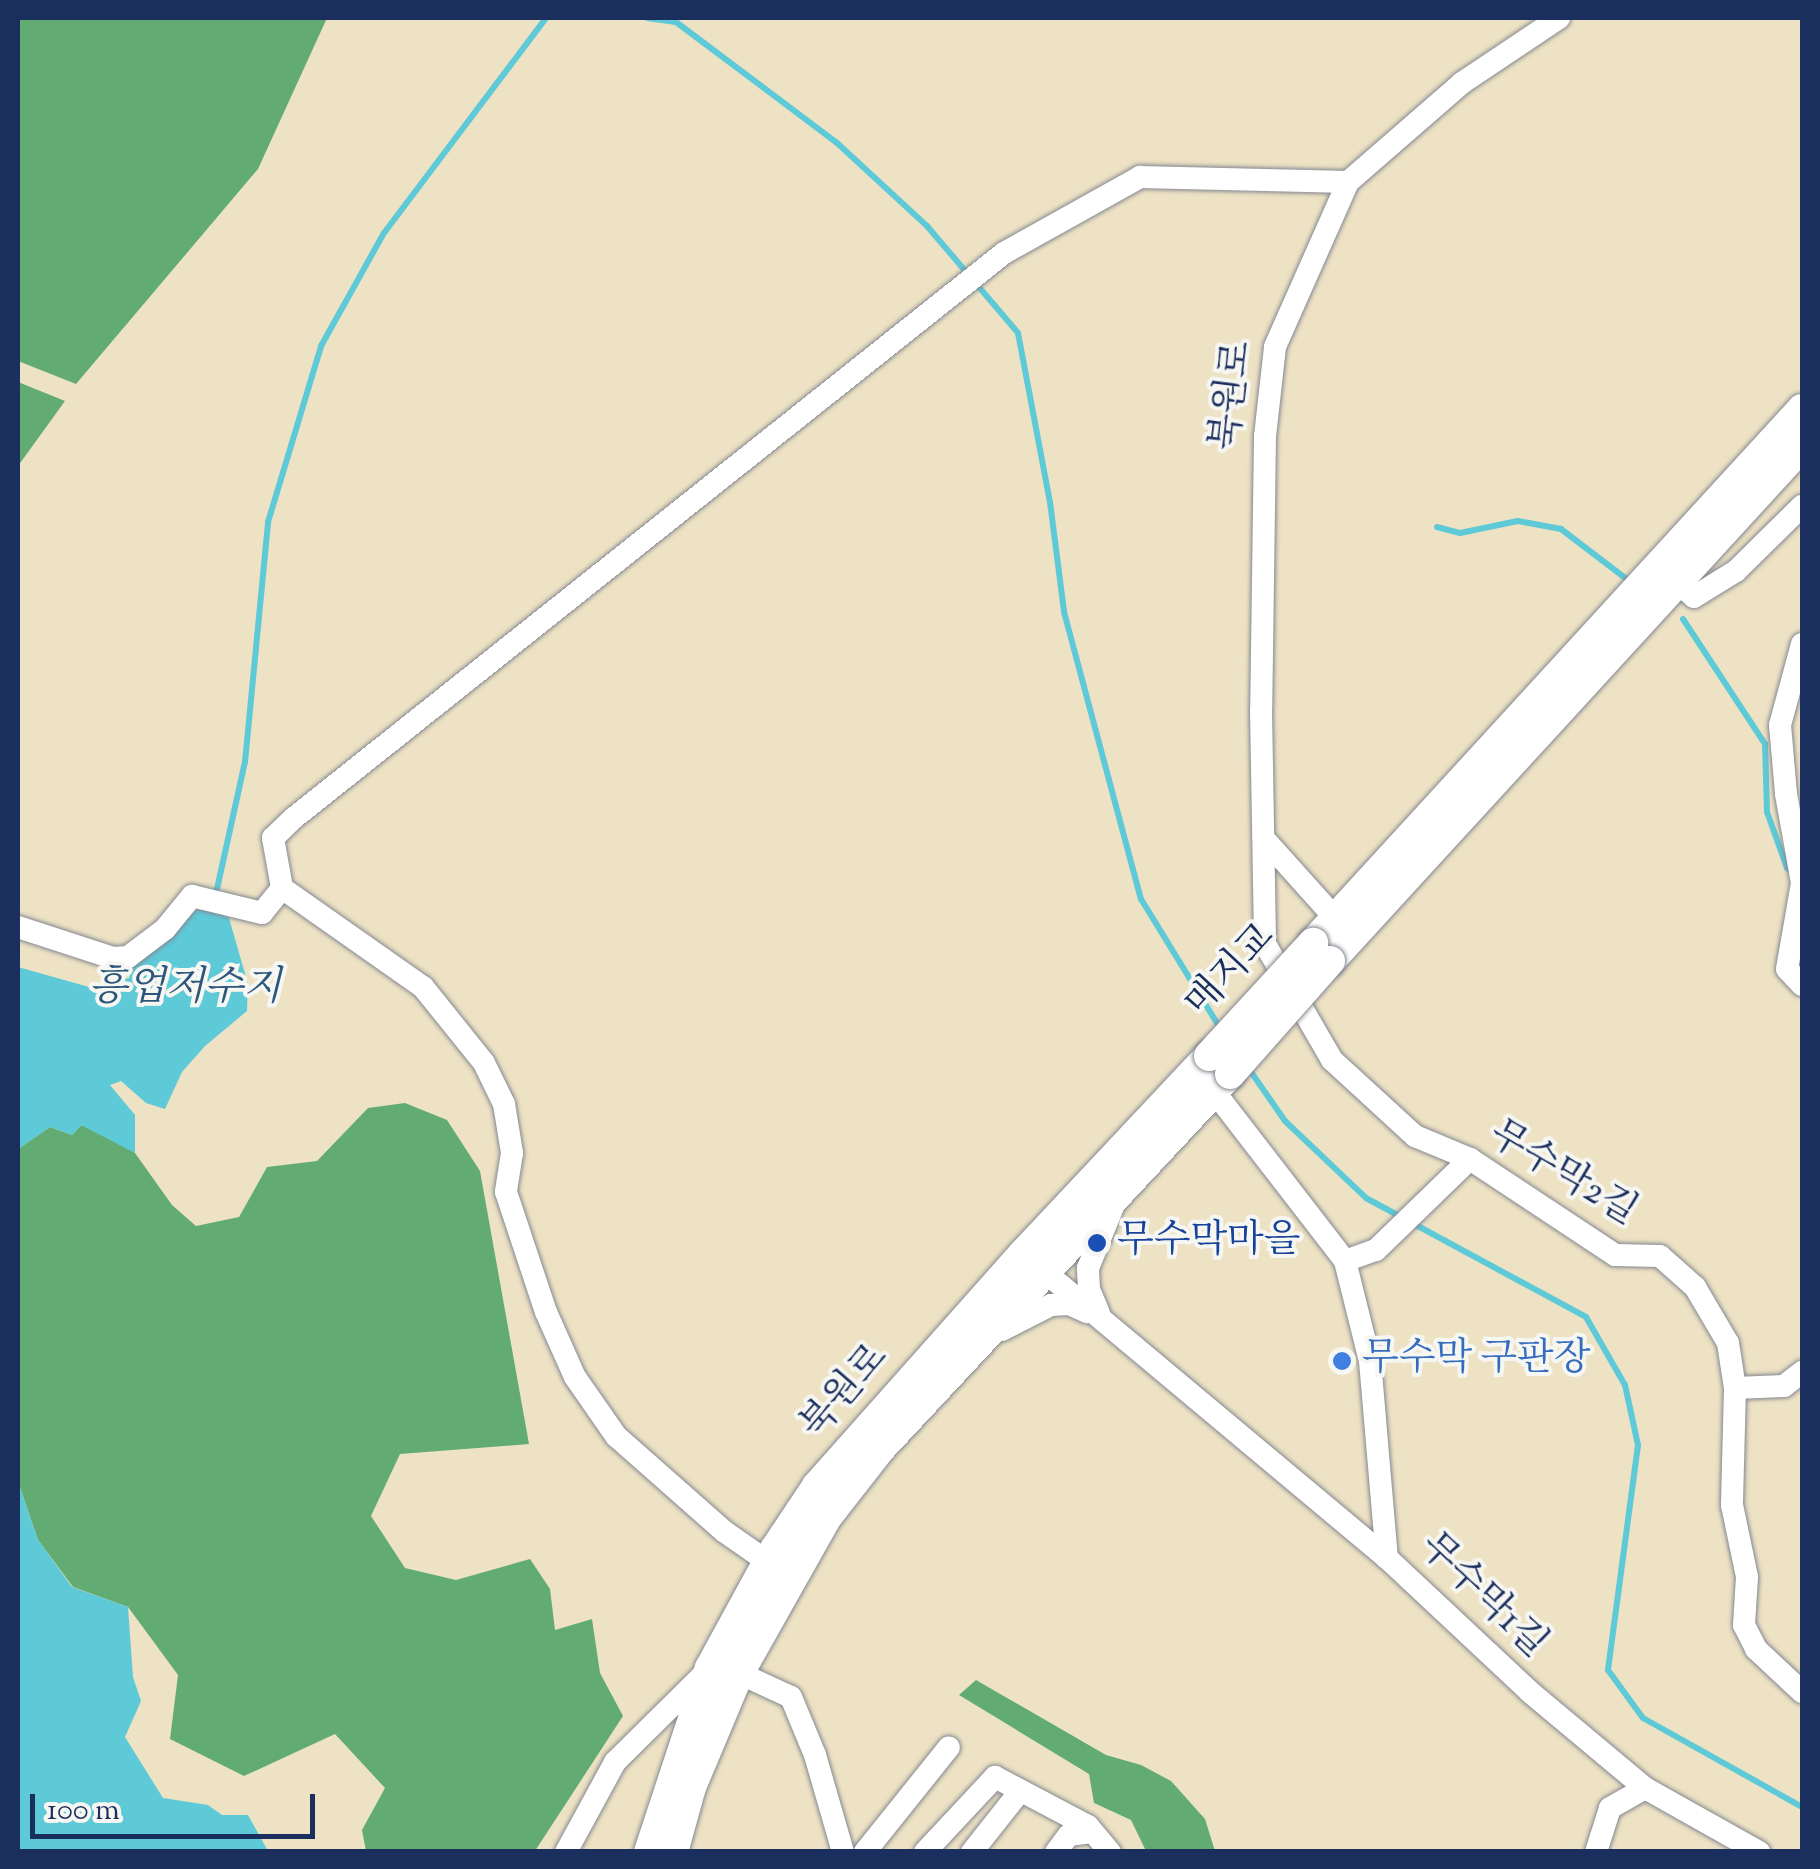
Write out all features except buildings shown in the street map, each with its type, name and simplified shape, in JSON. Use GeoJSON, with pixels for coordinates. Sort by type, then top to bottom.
{"type":"FeatureCollection","features":[{"type":"Feature","properties":{"kind":"main road"},"geometry":{"type":"LineString","coordinates":[[1344,928],[1802,409]]}},
{"type":"Feature","properties":{"kind":"main road"},"geometry":{"type":"LineString","coordinates":[[1344,928],[1678,584],[1802,446]]}},
{"type":"Feature","properties":{"kind":"main road","name":"매지교"},"geometry":{"type":"LineString","coordinates":[[1218,1073],[1344,928]]}},
{"type":"Feature","properties":{"kind":"main road","name":"북원로"},"geometry":{"type":"LineString","coordinates":[[673,1852],[724,1671],[827,1517],[881,1448],[978,1344],[1033,1263],[1121,1188],[1218,1073]]}},
{"type":"Feature","properties":{"kind":"main road","name":"북원로"},"geometry":{"type":"LineString","coordinates":[[649,1852],[768,1562],[818,1486],[1218,1073]]}},
{"type":"Feature","properties":{"kind":"street","name":"북원로"},"geometry":{"type":"LineString","coordinates":[[1266,841],[1261,710],[1265,436],[1275,347],[1348,182],[1462,83],[1558,18]]}},
{"type":"Feature","properties":{"kind":"street"},"geometry":{"type":"LineString","coordinates":[[768,1562],[725,1532],[616,1436],[574,1377],[546,1312],[506,1192],[512,1154],[504,1104],[484,1062],[423,987],[282,888],[273,838],[995,262],[1140,177],[1348,182]]}},
{"type":"Feature","properties":{"kind":"street"},"geometry":{"type":"LineString","coordinates":[[1678,584],[1694,597],[1736,571],[1802,506]]}},
{"type":"Feature","properties":{"kind":"street"},"geometry":{"type":"LineString","coordinates":[[1802,644],[1780,726],[1786,794],[1800,873],[1786,969],[1802,985]]}},
{"type":"Feature","properties":{"kind":"street"},"geometry":{"type":"LineString","coordinates":[[1266,841],[1344,928]]}},
{"type":"Feature","properties":{"kind":"street","name":"무수막2길"},"geometry":{"type":"LineString","coordinates":[[1266,841],[1265,944],[1332,1060],[1415,1136],[1470,1158],[1615,1255],[1660,1256],[1695,1287],[1728,1343],[1735,1388],[1732,1505],[1747,1577],[1744,1625],[1756,1649],[1802,1692]]}},
{"type":"Feature","properties":{"kind":"street"},"geometry":{"type":"LineString","coordinates":[[18,926],[113,958],[128,956],[165,930],[192,896],[262,913],[282,888]]}},
{"type":"Feature","properties":{"kind":"street","name":"무수막1길"},"geometry":{"type":"LineString","coordinates":[[1218,1073],[1345,1261],[1370,1361],[1387,1558],[1530,1692],[1645,1788],[1759,1852]]}},
{"type":"Feature","properties":{"kind":"street"},"geometry":{"type":"LineString","coordinates":[[1345,1261],[1376,1250],[1470,1158]]}},
{"type":"Feature","properties":{"kind":"street"},"geometry":{"type":"LineString","coordinates":[[1104,1320],[1089,1289],[1088,1268],[1121,1188]]}},
{"type":"Feature","properties":{"kind":"street"},"geometry":{"type":"LineString","coordinates":[[1033,1263],[1387,1558]]}},
{"type":"Feature","properties":{"kind":"street"},"geometry":{"type":"LineString","coordinates":[[978,1344],[1050,1305],[1069,1304],[1104,1320]]}},
{"type":"Feature","properties":{"kind":"street"},"geometry":{"type":"LineString","coordinates":[[1735,1388],[1784,1386],[1802,1372]]}},
{"type":"Feature","properties":{"kind":"street"},"geometry":{"type":"LineString","coordinates":[[566,1852],[615,1762],[724,1671],[791,1697],[815,1756],[843,1852]]}},
{"type":"Feature","properties":{"kind":"street"},"geometry":{"type":"LineString","coordinates":[[865,1852],[950,1747]]}},
{"type":"Feature","properties":{"kind":"street"},"geometry":{"type":"LineString","coordinates":[[924,1852],[995,1777],[1094,1839]]}},
{"type":"Feature","properties":{"kind":"street"},"geometry":{"type":"LineString","coordinates":[[934,1852],[990,1786],[1002,1784],[1094,1839]]}},
{"type":"Feature","properties":{"kind":"street"},"geometry":{"type":"LineString","coordinates":[[1596,1852],[1610,1808],[1645,1788]]}},
{"type":"Feature","properties":{"kind":"street"},"geometry":{"type":"LineString","coordinates":[[972,1852],[1020,1797]]}},
{"type":"Feature","properties":{"kind":"street"},"geometry":{"type":"LineString","coordinates":[[982,1852],[1020,1797]]}},
{"type":"Feature","properties":{"kind":"street"},"geometry":{"type":"LineString","coordinates":[[1056,1852],[1069,1835],[1094,1839]]}},
{"type":"Feature","properties":{"kind":"green space"},"geometry":{"type":"Polygon","coordinates":[[[18,18],[327,18],[258,169],[76,384],[18,361],[18,18]]]}},
{"type":"Feature","properties":{"kind":"green space"},"geometry":{"type":"Polygon","coordinates":[[[18,382],[65,401],[18,466],[18,382]]]}},
{"type":"Feature","properties":{"kind":"green space"},"geometry":{"type":"Polygon","coordinates":[[[405,1103],[447,1120],[480,1171],[529,1444],[400,1454],[371,1516],[405,1568],[456,1580],[530,1559],[550,1589],[555,1630],[592,1619],[600,1673],[623,1716],[535,1851],[366,1851],[362,1830],[385,1788],[335,1734],[244,1776],[170,1739],[178,1675],[128,1607],[73,1587],[38,1540],[18,1482],[18,1149],[50,1127],[72,1135],[81,1125],[102,1132],[135,1153],[172,1205],[196,1226],[239,1217],[267,1167],[317,1161],[368,1108],[405,1103]]]}},
{"type":"Feature","properties":{"kind":"green space"},"geometry":{"type":"Polygon","coordinates":[[[976,1680],[1106,1755],[1141,1765],[1171,1781],[1205,1819],[1215,1851],[1146,1851],[1131,1820],[1094,1803],[1089,1774],[959,1695],[976,1680]]]}},
{"type":"Feature","properties":{"kind":"water","name":"흥업저수지"},"geometry":{"type":"Polygon","coordinates":[[[213,909],[229,918],[248,984],[247,1011],[205,1046],[182,1072],[165,1109],[146,1103],[121,1081],[110,1085],[135,1115],[135,1153],[81,1125],[72,1135],[50,1127],[18,1149],[18,967],[89,987],[129,978],[135,957],[196,910],[213,909]]]}},
{"type":"Feature","properties":{"kind":"water"},"geometry":{"type":"Polygon","coordinates":[[[18,1482],[38,1540],[72,1587],[128,1607],[133,1677],[141,1701],[125,1737],[163,1798],[208,1805],[222,1815],[248,1815],[268,1851],[18,1851],[18,1482]]]}},
{"type":"Feature","properties":{"kind":"waterway"},"geometry":{"type":"LineString","coordinates":[[215,898],[245,762],[268,522],[321,346],[384,233],[546,18]]}},
{"type":"Feature","properties":{"kind":"waterway"},"geometry":{"type":"LineString","coordinates":[[647,18],[676,22],[836,142],[927,226],[1018,333],[1050,502],[1064,612],[1141,899],[1222,1031]]}},
{"type":"Feature","properties":{"kind":"waterway"},"geometry":{"type":"LineString","coordinates":[[1437,527],[1460,533],[1518,521],[1561,529],[1629,581]]}},
{"type":"Feature","properties":{"kind":"waterway"},"geometry":{"type":"LineString","coordinates":[[1683,619],[1765,744],[1767,812],[1787,868],[1793,872]]}},
{"type":"Feature","properties":{"kind":"waterway"},"geometry":{"type":"LineString","coordinates":[[1249,1069],[1285,1121],[1366,1198],[1586,1317],[1625,1385],[1638,1445],[1608,1670],[1643,1718],[1802,1807]]}},
{"type":"Feature","properties":{"kind":"place","name":"무수막마을"},"geometry":{"type":"Point","coordinates":[1097,1243]}},
{"type":"Feature","properties":{"kind":"place","name":"무수막 구판장"},"geometry":{"type":"Point","coordinates":[1342,1361]}}]}
